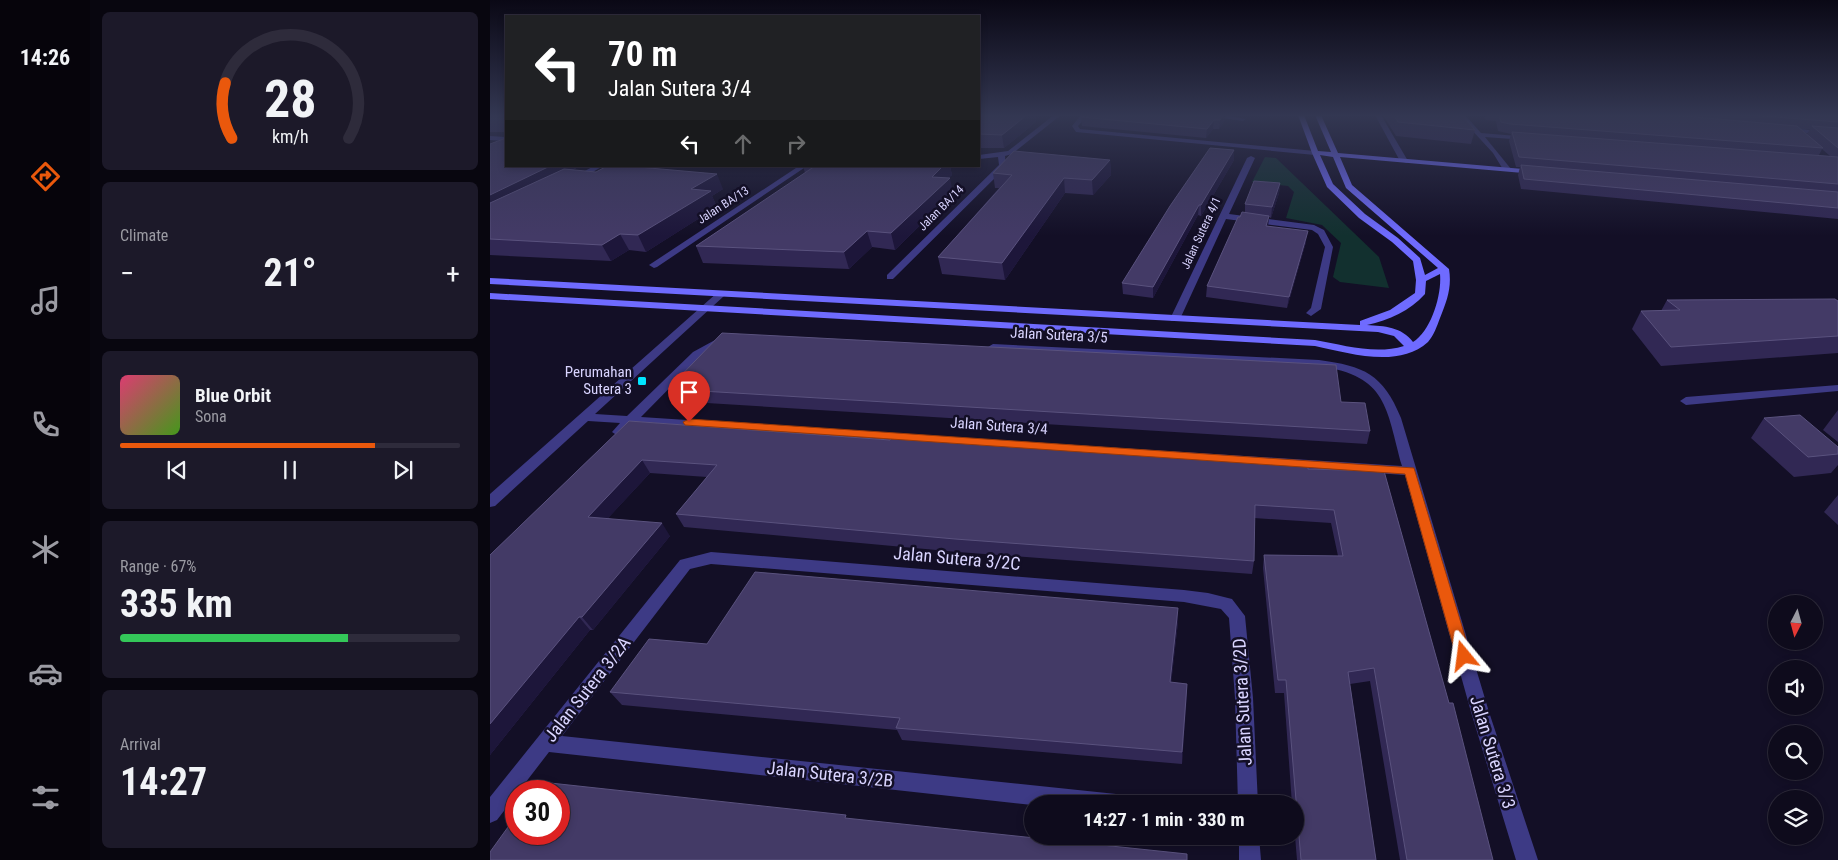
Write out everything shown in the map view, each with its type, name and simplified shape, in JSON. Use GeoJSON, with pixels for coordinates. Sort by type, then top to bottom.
{"type":"FeatureCollection","features":[{"type":"Feature","properties":{"kind":"street"},"geometry":{"type":"LineString","coordinates":[[980,157],[1000,155]]}},
{"type":"Feature","properties":{"kind":"street","name":"Jalan BA/14"},"geometry":{"type":"LineString","coordinates":[[890,277],[1003,165],[1001,155]]}},
{"type":"Feature","properties":{"kind":"street"},"geometry":{"type":"LineString","coordinates":[[1316,155],[1330,185],[1362,216],[1395,240],[1417,260],[1421,280],[1420,294],[1405,308],[1381,319],[1344,327]]}},
{"type":"Feature","properties":{"kind":"street"},"geometry":{"type":"LineString","coordinates":[[490,296],[1315,343],[1373,353],[1397,352],[1424,339],[1444,298],[1447,284],[1444,269],[1349,186],[1334,155]]}},
{"type":"Feature","properties":{"kind":"street"},"geometry":{"type":"LineString","coordinates":[[1336,155],[1545,172]]}},
{"type":"Feature","properties":{"kind":"street"},"geometry":{"type":"LineString","coordinates":[[1401,155],[1404,161]]}},
{"type":"Feature","properties":{"kind":"street"},"geometry":{"type":"LineString","coordinates":[[1496,155],[1507,169]]}},
{"type":"Feature","properties":{"kind":"street","name":"Jalan Sutera 4/1"},"geometry":{"type":"LineString","coordinates":[[1174,319],[1251,158]]}},
{"type":"Feature","properties":{"kind":"street"},"geometry":{"type":"LineString","coordinates":[[566,182],[598,167]]}},
{"type":"Feature","properties":{"kind":"street","name":"Jalan BA/13"},"geometry":{"type":"LineString","coordinates":[[654,265],[802,167]]}},
{"type":"Feature","properties":{"kind":"street"},"geometry":{"type":"LineString","coordinates":[[1224,216],[1299,224],[1321,232],[1329,247],[1316,309],[1312,313]]}},
{"type":"Feature","properties":{"kind":"street"},"geometry":{"type":"LineString","coordinates":[[1421,280],[1444,269]]}},
{"type":"Feature","properties":{"kind":"street"},"geometry":{"type":"LineString","coordinates":[[490,281],[1344,327],[1394,331],[1406,338],[1410,347]]}},
{"type":"Feature","properties":{"kind":"street"},"geometry":{"type":"LineString","coordinates":[[490,502],[721,294]]}},
{"type":"Feature","properties":{"kind":"street"},"geometry":{"type":"LineString","coordinates":[[610,440],[697,354],[732,335]]}},
{"type":"Feature","properties":{"kind":"street","name":"Jalan Sutera 3/5"},"geometry":{"type":"LineString","coordinates":[[983,347],[1319,363],[1356,371]]}},
{"type":"Feature","properties":{"kind":"street","name":"Jalan Sutera 3/3"},"geometry":{"type":"LineString","coordinates":[[1356,371],[1370,377],[1383,389],[1395,418],[1480,712],[1527,860]]}},
{"type":"Feature","properties":{"kind":"street"},"geometry":{"type":"LineString","coordinates":[[1686,401],[1838,388]]}},
{"type":"Feature","properties":{"kind":"street","name":"Jalan Sutera 3/4"},"geometry":{"type":"LineString","coordinates":[[585,417],[1410,470]]}},
{"type":"Feature","properties":{"kind":"street","name":"Jalan Sutera 3/2C"},"geometry":{"type":"LineString","coordinates":[[685,564],[711,558],[1208,598],[1226,604]]}},
{"type":"Feature","properties":{"kind":"street","name":"Jalan Sutera 3/2A"},"geometry":{"type":"LineString","coordinates":[[490,813],[685,564]]}},
{"type":"Feature","properties":{"kind":"street","name":"Jalan Sutera 3/2D"},"geometry":{"type":"LineString","coordinates":[[1226,604],[1237,616],[1244,698],[1248,795]]}},
{"type":"Feature","properties":{"kind":"street","name":"Jalan Sutera 3/2B"},"geometry":{"type":"LineString","coordinates":[[545,744],[1030,795]]}},
{"type":"Feature","properties":{"kind":"street"},"geometry":{"type":"LineString","coordinates":[[1249,845],[1250,860]]}},
{"type":"Feature","properties":{"kind":"green space"},"geometry":{"type":"Polygon","coordinates":[[[1265,157],[1276,158],[1379,257],[1389,288],[1340,282],[1333,277],[1341,243],[1322,225],[1286,218],[1294,192],[1288,186],[1252,182],[1265,157]]]}},
{"type":"Feature","properties":{"kind":"building"},"geometry":{"type":"Polygon","coordinates":[[[490,155],[505,155],[505,167],[548,167],[490,195],[490,155]]]}},
{"type":"Feature","properties":{"kind":"building"},"geometry":{"type":"Polygon","coordinates":[[[1010,155],[1058,155],[1110,160],[1092,180],[1064,178],[1002,263],[938,257],[1012,175],[993,173],[1010,155]]]}},
{"type":"Feature","properties":{"kind":"building"},"geometry":{"type":"Polygon","coordinates":[[[1205,155],[1231,155],[1201,205],[1199,205],[1153,287],[1122,283],[1170,206],[1205,155]]]}},
{"type":"Feature","properties":{"kind":"building"},"geometry":{"type":"Polygon","coordinates":[[[1518,155],[1814,155],[1838,157],[1838,184],[1519,157],[1518,155]]]}},
{"type":"Feature","properties":{"kind":"building"},"geometry":{"type":"Polygon","coordinates":[[[1521,165],[1838,192],[1838,208],[1524,179],[1521,165]]]}},
{"type":"Feature","properties":{"kind":"building"},"geometry":{"type":"Polygon","coordinates":[[[605,167],[638,167],[717,174],[691,189],[711,191],[638,235],[620,234],[602,245],[490,239],[490,203],[564,169],[596,172],[605,167]]]}},
{"type":"Feature","properties":{"kind":"building"},"geometry":{"type":"Polygon","coordinates":[[[814,167],[942,167],[932,177],[950,178],[891,233],[867,231],[844,252],[696,246],[814,167]]]}},
{"type":"Feature","properties":{"kind":"building"},"geometry":{"type":"Polygon","coordinates":[[[1254,181],[1280,183],[1272,207],[1245,204],[1254,181]]]}},
{"type":"Feature","properties":{"kind":"building"},"geometry":{"type":"Polygon","coordinates":[[[1242,212],[1269,216],[1266,226],[1308,231],[1289,297],[1207,286],[1242,212]]]}},
{"type":"Feature","properties":{"kind":"building"},"geometry":{"type":"Polygon","coordinates":[[[1835,299],[1838,301],[1838,336],[1671,347],[1641,311],[1680,310],[1667,300],[1835,299]]]}},
{"type":"Feature","properties":{"kind":"building"},"geometry":{"type":"Polygon","coordinates":[[[722,333],[1336,365],[1341,402],[1365,403],[1370,431],[668,389],[722,333]]]}},
{"type":"Feature","properties":{"kind":"building"},"geometry":{"type":"Polygon","coordinates":[[[1800,415],[1838,447],[1838,454],[1808,457],[1764,418],[1800,415]]]}},
{"type":"Feature","properties":{"kind":"building"},"geometry":{"type":"Polygon","coordinates":[[[629,421],[890,440],[892,437],[1308,466],[1308,469],[1384,471],[1449,703],[1453,703],[1493,860],[1407,860],[1374,668],[1348,672],[1376,860],[1301,860],[1300,845],[1304,845],[1304,795],[1296,795],[1286,680],[1278,680],[1264,555],[1343,556],[1334,510],[1255,505],[1254,561],[955,539],[676,514],[717,465],[642,460],[588,517],[662,523],[582,617],[579,617],[490,724],[490,555],[629,421]]]}},
{"type":"Feature","properties":{"kind":"building"},"geometry":{"type":"Polygon","coordinates":[[[755,572],[1178,608],[1170,682],[1187,684],[1182,752],[896,728],[900,718],[610,692],[649,639],[707,644],[755,572]]]}},
{"type":"Feature","properties":{"kind":"building"},"geometry":{"type":"Polygon","coordinates":[[[570,785],[846,815],[845,818],[1024,837],[1024,845],[1102,845],[1187,854],[1187,860],[490,860],[490,852],[505,831],[505,845],[570,845],[570,785]]]}},
{"type":"Feature","properties":{"kind":"place","name":"Perumahan Sutera 3"},"geometry":{"type":"Point","coordinates":[642,381]}},
{"type":"Feature","properties":{"kind":"route"},"geometry":{"type":"LineString","coordinates":[[689,422],[1410,470],[1464,656]]}}]}
